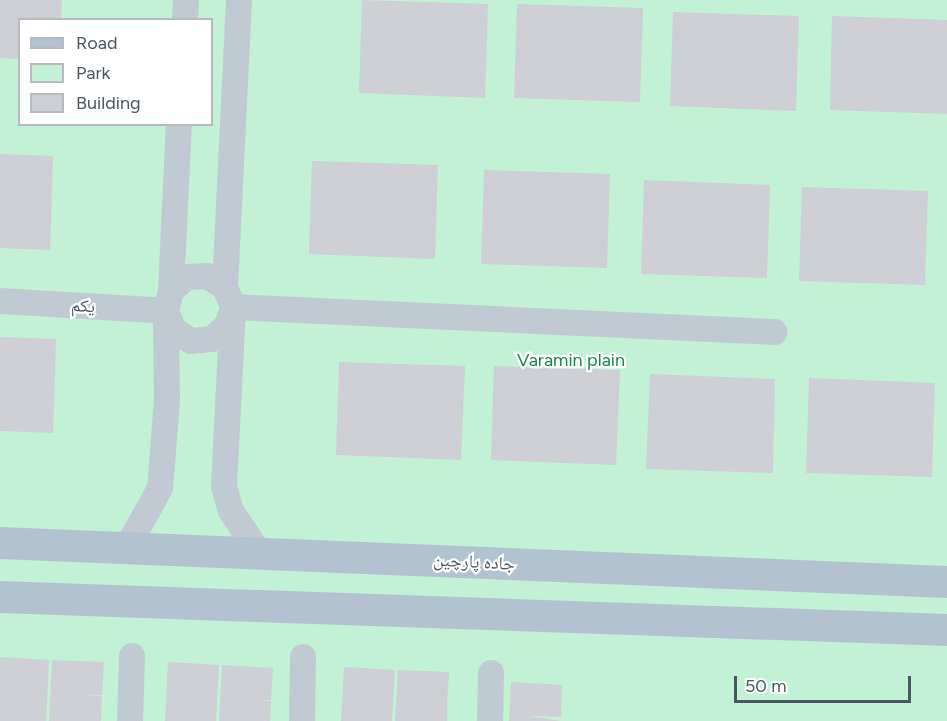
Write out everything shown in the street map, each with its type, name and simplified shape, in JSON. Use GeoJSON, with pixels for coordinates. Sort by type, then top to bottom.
{"type":"FeatureCollection","features":[{"type":"Feature","properties":{"kind":"main road","name":"جاده پارچین"},"geometry":{"type":"LineString","coordinates":[[0,543],[258,551],[703,573],[947,582]]}},
{"type":"Feature","properties":{"kind":"main road"},"geometry":{"type":"LineString","coordinates":[[703,573],[703,621]]}},
{"type":"Feature","properties":{"kind":"main road"},"geometry":{"type":"LineString","coordinates":[[0,597],[947,630]]}},
{"type":"Feature","properties":{"kind":"street"},"geometry":{"type":"LineString","coordinates":[[185,18],[186,0]]}},
{"type":"Feature","properties":{"kind":"street"},"geometry":{"type":"LineString","coordinates":[[240,0],[224,486],[231,511],[258,551]]}},
{"type":"Feature","properties":{"kind":"street"},"geometry":{"type":"LineString","coordinates":[[128,546],[160,488],[167,400],[168,301],[180,126]]}},
{"type":"Feature","properties":{"kind":"street"},"geometry":{"type":"LineString","coordinates":[[168,301],[187,278],[207,276],[229,297],[774,332]]}},
{"type":"Feature","properties":{"kind":"street"},"geometry":{"type":"LineString","coordinates":[[168,301],[174,330],[191,341],[212,339],[227,326],[229,297]]}},
{"type":"Feature","properties":{"kind":"street","name":"یکم"},"geometry":{"type":"LineString","coordinates":[[0,301],[168,301]]}},
{"type":"Feature","properties":{"kind":"street"},"geometry":{"type":"LineString","coordinates":[[130,721],[132,656]]}},
{"type":"Feature","properties":{"kind":"street"},"geometry":{"type":"LineString","coordinates":[[303,657],[303,721]]}},
{"type":"Feature","properties":{"kind":"street"},"geometry":{"type":"LineString","coordinates":[[490,721],[491,673]]}},
{"type":"Feature","properties":{"kind":"green space","name":"Varamin plain"},"geometry":{"type":"Polygon","coordinates":[[[0,0],[947,0],[947,721],[0,721],[0,0]]]}},
{"type":"Feature","properties":{"kind":"building"},"geometry":{"type":"Polygon","coordinates":[[[0,0],[62,0],[61,18],[18,18],[18,59],[0,58],[0,0]]]}},
{"type":"Feature","properties":{"kind":"building"},"geometry":{"type":"Polygon","coordinates":[[[362,0],[488,4],[485,98],[359,93],[362,0]]]}},
{"type":"Feature","properties":{"kind":"building"},"geometry":{"type":"Polygon","coordinates":[[[517,4],[643,8],[640,102],[514,98],[517,4]]]}},
{"type":"Feature","properties":{"kind":"building"},"geometry":{"type":"Polygon","coordinates":[[[673,12],[799,16],[796,111],[670,106],[673,12]]]}},
{"type":"Feature","properties":{"kind":"building"},"geometry":{"type":"Polygon","coordinates":[[[832,16],[947,20],[947,114],[830,110],[832,16]]]}},
{"type":"Feature","properties":{"kind":"building"},"geometry":{"type":"Polygon","coordinates":[[[0,154],[53,156],[50,250],[0,248],[0,154]]]}},
{"type":"Feature","properties":{"kind":"building"},"geometry":{"type":"Polygon","coordinates":[[[312,161],[438,165],[435,259],[309,254],[312,161]]]}},
{"type":"Feature","properties":{"kind":"building"},"geometry":{"type":"Polygon","coordinates":[[[484,170],[610,174],[607,268],[481,264],[484,170]]]}},
{"type":"Feature","properties":{"kind":"building"},"geometry":{"type":"Polygon","coordinates":[[[644,180],[770,185],[767,278],[641,274],[644,180]]]}},
{"type":"Feature","properties":{"kind":"building"},"geometry":{"type":"Polygon","coordinates":[[[802,187],[928,191],[925,285],[799,281],[802,187]]]}},
{"type":"Feature","properties":{"kind":"building"},"geometry":{"type":"Polygon","coordinates":[[[0,337],[56,339],[53,433],[0,431],[0,337]]]}},
{"type":"Feature","properties":{"kind":"building"},"geometry":{"type":"Polygon","coordinates":[[[339,362],[465,366],[461,460],[336,455],[339,362]]]}},
{"type":"Feature","properties":{"kind":"building"},"geometry":{"type":"Polygon","coordinates":[[[494,366],[620,370],[616,465],[491,460],[494,366]]]}},
{"type":"Feature","properties":{"kind":"building"},"geometry":{"type":"Polygon","coordinates":[[[650,374],[775,379],[773,473],[646,469],[650,374]]]}},
{"type":"Feature","properties":{"kind":"building"},"geometry":{"type":"Polygon","coordinates":[[[809,378],[935,383],[932,477],[806,473],[809,378]]]}},
{"type":"Feature","properties":{"kind":"building"},"geometry":{"type":"Polygon","coordinates":[[[0,657],[49,660],[46,721],[0,721],[0,657]]]}},
{"type":"Feature","properties":{"kind":"building"},"geometry":{"type":"Polygon","coordinates":[[[52,660],[104,662],[102,695],[87,695],[102,696],[101,721],[49,721],[52,660]]]}},
{"type":"Feature","properties":{"kind":"building"},"geometry":{"type":"Polygon","coordinates":[[[168,662],[219,665],[216,721],[165,721],[168,662]]]}},
{"type":"Feature","properties":{"kind":"building"},"geometry":{"type":"Polygon","coordinates":[[[222,665],[273,668],[271,700],[259,700],[271,701],[270,721],[219,721],[222,665]]]}},
{"type":"Feature","properties":{"kind":"building"},"geometry":{"type":"Polygon","coordinates":[[[344,667],[395,670],[392,721],[341,721],[344,667]]]}},
{"type":"Feature","properties":{"kind":"building"},"geometry":{"type":"Polygon","coordinates":[[[398,670],[449,672],[447,721],[395,721],[398,670]]]}},
{"type":"Feature","properties":{"kind":"building"},"geometry":{"type":"Polygon","coordinates":[[[511,682],[562,685],[561,717],[528,716],[561,721],[509,721],[511,682]]]}}]}
